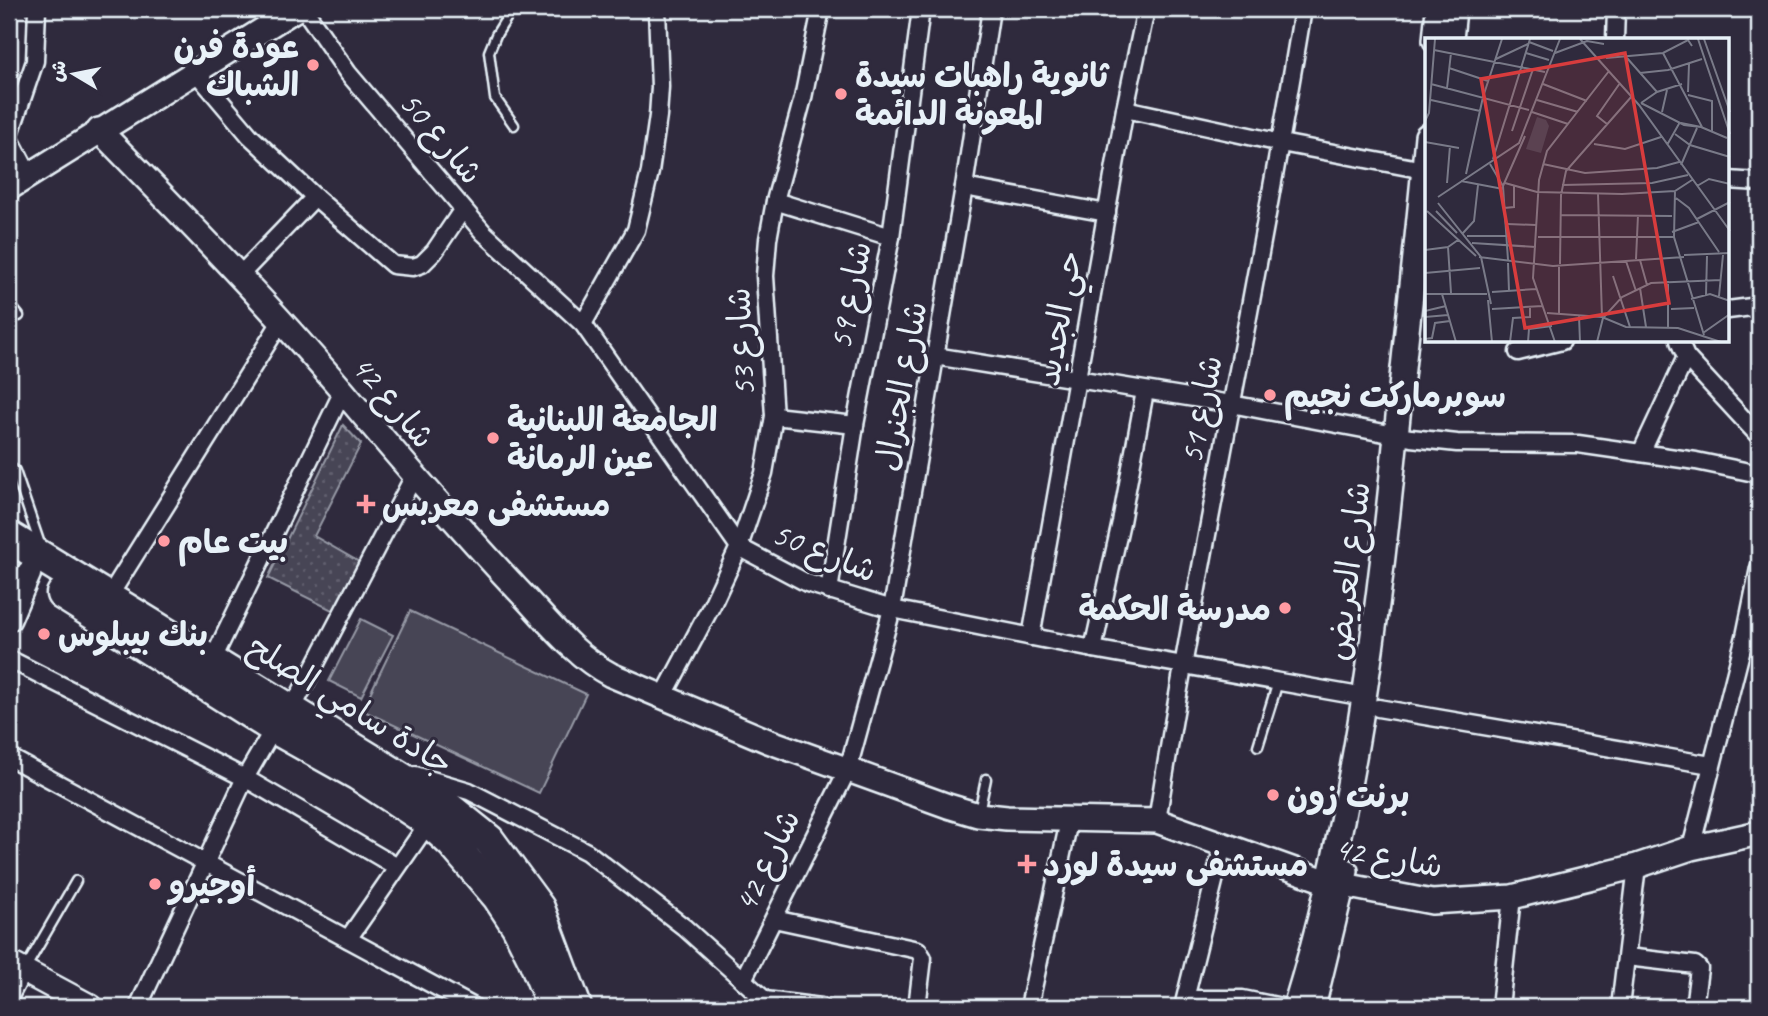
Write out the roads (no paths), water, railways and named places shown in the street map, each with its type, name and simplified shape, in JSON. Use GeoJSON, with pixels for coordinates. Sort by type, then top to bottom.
{"type":"FeatureCollection","features":[{"type":"Feature","properties":{"kind":"highway","name":"جادة سامي الصلح"},"geometry":{"type":"LineString","coordinates":[[9,537],[28,564],[283,719],[394,772],[444,804],[489,840],[538,908],[576,1007]]}},
{"type":"Feature","properties":{"kind":"highway","name":"جادة سامي الصلح"},"geometry":{"type":"LineString","coordinates":[[28,564],[108,598],[212,661],[358,775],[429,822],[452,843],[498,897],[533,958],[552,1007]]}},
{"type":"Feature","properties":{"kind":"street"},"geometry":{"type":"LineString","coordinates":[[29,176],[9,137],[35,61],[37,9]]}},
{"type":"Feature","properties":{"kind":"street"},"geometry":{"type":"LineString","coordinates":[[9,188],[296,9]]}},
{"type":"Feature","properties":{"kind":"street","name":"شارع 50"},"geometry":{"type":"LineString","coordinates":[[304,9],[348,73],[483,232],[583,324],[739,547],[807,583],[892,609],[1278,682],[1371,703],[1711,765]]}},
{"type":"Feature","properties":{"kind":"street"},"geometry":{"type":"LineString","coordinates":[[583,324],[636,230],[650,172],[659,116],[657,9]]}},
{"type":"Feature","properties":{"kind":"street","name":"شارع 53"},"geometry":{"type":"LineString","coordinates":[[663,697],[712,605],[739,547],[764,473],[774,416],[765,276],[775,201],[803,98],[821,9]]}},
{"type":"Feature","properties":{"kind":"street","name":"شارع 59"},"geometry":{"type":"LineString","coordinates":[[830,591],[855,425],[891,237],[921,9]]}},
{"type":"Feature","properties":{"kind":"street","name":"شارع الجنرال"},"geometry":{"type":"LineString","coordinates":[[848,769],[892,609],[964,187],[991,9]]}},
{"type":"Feature","properties":{"kind":"street","name":"حي الجديد"},"geometry":{"type":"LineString","coordinates":[[1031,637],[1125,109],[1146,9]]}},
{"type":"Feature","properties":{"kind":"street","name":"شارع 51"},"geometry":{"type":"LineString","coordinates":[[1157,821],[1182,664],[1281,143],[1303,9]]}},
{"type":"Feature","properties":{"kind":"street"},"geometry":{"type":"LineString","coordinates":[[1435,38],[1438,9]]}},
{"type":"Feature","properties":{"kind":"street"},"geometry":{"type":"LineString","coordinates":[[1451,38],[1454,9]]}},
{"type":"Feature","properties":{"kind":"street"},"geometry":{"type":"LineString","coordinates":[[1615,38],[1616,9]]}},
{"type":"Feature","properties":{"kind":"street"},"geometry":{"type":"LineString","coordinates":[[195,71],[250,136],[385,261],[400,267],[422,264],[434,252],[463,209]]}},
{"type":"Feature","properties":{"kind":"street"},"geometry":{"type":"LineString","coordinates":[[1125,109],[1281,143],[1424,170]]}},
{"type":"Feature","properties":{"kind":"street","name":"شارع 42"},"geometry":{"type":"LineString","coordinates":[[99,130],[282,320],[414,476],[576,652],[611,675],[768,741],[948,806],[978,814],[1069,821],[1157,821],[1336,884],[1432,902],[1512,897],[1637,866],[1691,848],[1759,833]]}},
{"type":"Feature","properties":{"kind":"street","name":"شارع العريض"},"geometry":{"type":"LineString","coordinates":[[1301,1007],[1336,884],[1404,523],[1404,436],[1425,159]]}},
{"type":"Feature","properties":{"kind":"street"},"geometry":{"type":"LineString","coordinates":[[1730,180],[1759,181]]}},
{"type":"Feature","properties":{"kind":"street"},"geometry":{"type":"LineString","coordinates":[[964,187],[1107,213]]}},
{"type":"Feature","properties":{"kind":"street"},"geometry":{"type":"LineString","coordinates":[[240,275],[315,197]]}},
{"type":"Feature","properties":{"kind":"street"},"geometry":{"type":"LineString","coordinates":[[775,201],[891,237]]}},
{"type":"Feature","properties":{"kind":"street","name":"شارع العريض"},"geometry":{"type":"LineString","coordinates":[[1404,436],[1425,294]]}},
{"type":"Feature","properties":{"kind":"street"},"geometry":{"type":"LineString","coordinates":[[1730,310],[1759,306]]}},
{"type":"Feature","properties":{"kind":"street"},"geometry":{"type":"LineString","coordinates":[[108,598],[282,320]]}},
{"type":"Feature","properties":{"kind":"street"},"geometry":{"type":"LineString","coordinates":[[1518,352],[1554,343]]}},
{"type":"Feature","properties":{"kind":"street"},"geometry":{"type":"LineString","coordinates":[[1680,343],[1686,357],[1759,436]]}},
{"type":"Feature","properties":{"kind":"street"},"geometry":{"type":"LineString","coordinates":[[935,356],[1231,404],[1404,436],[1457,443],[1578,444],[1759,474]]}},
{"type":"Feature","properties":{"kind":"street"},"geometry":{"type":"LineString","coordinates":[[1641,453],[1686,357]]}},
{"type":"Feature","properties":{"kind":"street"},"geometry":{"type":"LineString","coordinates":[[212,661],[343,391]]}},
{"type":"Feature","properties":{"kind":"street"},"geometry":{"type":"LineString","coordinates":[[1093,649],[1121,522],[1145,391]]}},
{"type":"Feature","properties":{"kind":"street"},"geometry":{"type":"LineString","coordinates":[[774,416],[855,425]]}},
{"type":"Feature","properties":{"kind":"street"},"geometry":{"type":"LineString","coordinates":[[138,1007],[245,778],[283,719],[414,476]]}},
{"type":"Feature","properties":{"kind":"street"},"geometry":{"type":"LineString","coordinates":[[9,620],[28,564]]}},
{"type":"Feature","properties":{"kind":"street"},"geometry":{"type":"LineString","coordinates":[[1691,848],[1711,765],[1752,637],[1759,568]]}},
{"type":"Feature","properties":{"kind":"street"},"geometry":{"type":"LineString","coordinates":[[9,659],[245,778],[397,867]]}},
{"type":"Feature","properties":{"kind":"street"},"geometry":{"type":"LineString","coordinates":[[9,757],[474,1007]]}},
{"type":"Feature","properties":{"kind":"street","name":"شارع 42"},"geometry":{"type":"LineString","coordinates":[[743,980],[848,769]]}},
{"type":"Feature","properties":{"kind":"street"},"geometry":{"type":"LineString","coordinates":[[394,772],[412,774],[469,791],[587,852],[684,927],[743,980],[775,1004]]}},
{"type":"Feature","properties":{"kind":"street"},"geometry":{"type":"LineString","coordinates":[[1029,1007],[1069,821]]}},
{"type":"Feature","properties":{"kind":"street"},"geometry":{"type":"LineString","coordinates":[[348,939],[429,822]]}},
{"type":"Feature","properties":{"kind":"street"},"geometry":{"type":"LineString","coordinates":[[1184,1001],[1223,845]]}},
{"type":"Feature","properties":{"kind":"street"},"geometry":{"type":"LineString","coordinates":[[1620,1007],[1637,866]]}},
{"type":"Feature","properties":{"kind":"street"},"geometry":{"type":"LineString","coordinates":[[1500,1007],[1512,897]]}},
{"type":"Feature","properties":{"kind":"street"},"geometry":{"type":"LineString","coordinates":[[774,919],[918,950],[923,958],[917,1007]]}},
{"type":"Feature","properties":{"kind":"street"},"geometry":{"type":"LineString","coordinates":[[1626,957],[1695,965],[1699,975],[1694,1007]]}},
{"type":"Feature","properties":{"kind":"street"},"geometry":{"type":"LineString","coordinates":[[9,998],[16,967],[91,1007]]}},
{"type":"Feature","properties":{"kind":"street"},"geometry":{"type":"LineString","coordinates":[[745,1007],[775,1004],[821,1007]]}},
{"type":"Feature","properties":{"kind":"lane"},"geometry":{"type":"LineString","coordinates":[[512,9],[489,52],[495,98],[514,125]]}},
{"type":"Feature","properties":{"kind":"lane"},"geometry":{"type":"LineString","coordinates":[[9,304],[19,316]]}},
{"type":"Feature","properties":{"kind":"lane"},"geometry":{"type":"LineString","coordinates":[[9,466],[15,471],[28,564]]}},
{"type":"Feature","properties":{"kind":"lane"},"geometry":{"type":"LineString","coordinates":[[1258,747],[1278,682]]}},
{"type":"Feature","properties":{"kind":"lane"},"geometry":{"type":"LineString","coordinates":[[978,814],[986,779]]}},
{"type":"Feature","properties":{"kind":"lane"},"geometry":{"type":"LineString","coordinates":[[16,967],[76,881]]}},
{"type":"Feature","properties":{"kind":"lane"},"geometry":{"type":"LineString","coordinates":[[1184,1001],[1243,995],[1301,1007]]}},
{"type":"Feature","properties":{"kind":"place","name":"عودة فرن الشباك"},"geometry":{"type":"Point","coordinates":[313,65]}},
{"type":"Feature","properties":{"kind":"place","name":"ثانوية راهبات سيدة المعونة الدائمة"},"geometry":{"type":"Point","coordinates":[841,94]}},
{"type":"Feature","properties":{"kind":"place","name":"سوبرماركت نجيم"},"geometry":{"type":"Point","coordinates":[1270,395]}},
{"type":"Feature","properties":{"kind":"place","name":"الجامعة اللبنانية عين الرمانة"},"geometry":{"type":"Point","coordinates":[493,438]}},
{"type":"Feature","properties":{"kind":"place","name":"مستشفى معربس"},"geometry":{"type":"Point","coordinates":[366,504]}},
{"type":"Feature","properties":{"kind":"place","name":"بيت عام"},"geometry":{"type":"Point","coordinates":[164,541]}},
{"type":"Feature","properties":{"kind":"place","name":"مدرسة الحكمة"},"geometry":{"type":"Point","coordinates":[1285,608]}},
{"type":"Feature","properties":{"kind":"place","name":"بنك بيبلوس"},"geometry":{"type":"Point","coordinates":[44,634]}},
{"type":"Feature","properties":{"kind":"place","name":"برنت زون"},"geometry":{"type":"Point","coordinates":[1273,795]}},
{"type":"Feature","properties":{"kind":"place","name":"مستشفى سيدة لورد"},"geometry":{"type":"Point","coordinates":[1027,864]}},
{"type":"Feature","properties":{"kind":"place","name":"أوجيرو"},"geometry":{"type":"Point","coordinates":[155,884]}}]}
